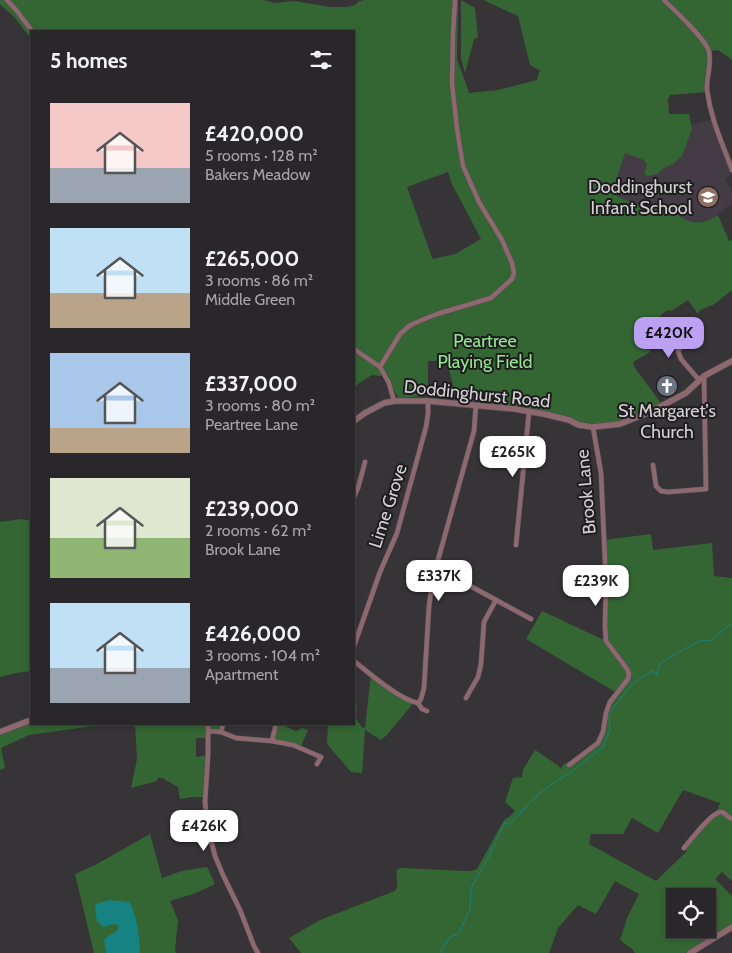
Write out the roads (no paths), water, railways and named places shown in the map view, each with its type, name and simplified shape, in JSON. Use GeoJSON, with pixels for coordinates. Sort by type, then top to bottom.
{"type":"FeatureCollection","features":[{"type":"Feature","properties":{"kind":"street"},"geometry":{"type":"LineString","coordinates":[[7,0],[31,30]]}},
{"type":"Feature","properties":{"kind":"street"},"geometry":{"type":"LineString","coordinates":[[380,367],[400,334],[409,326],[437,314],[491,298],[512,279],[514,273],[512,263],[502,240],[480,202],[463,166],[452,83],[455,0]]}},
{"type":"Feature","properties":{"kind":"street"},"geometry":{"type":"LineString","coordinates":[[664,0],[691,27],[710,51],[707,86],[708,101],[718,134],[732,168]]}},
{"type":"Feature","properties":{"kind":"street"},"geometry":{"type":"LineString","coordinates":[[653,465],[656,486],[661,491],[706,489],[702,378],[681,360],[678,351],[693,338]]}},
{"type":"Feature","properties":{"kind":"street"},"geometry":{"type":"LineString","coordinates":[[355,349],[380,367],[389,383],[394,401]]}},
{"type":"Feature","properties":{"kind":"street","name":"Doddinghurst Road"},"geometry":{"type":"LineString","coordinates":[[355,420],[365,413],[394,401],[428,401],[529,412],[593,427],[620,424],[650,412],[686,393],[702,378],[732,360]]}},
{"type":"Feature","properties":{"kind":"street","name":"Lime Grove"},"geometry":{"type":"LineString","coordinates":[[355,643],[380,572],[397,533],[426,427],[428,401]]}},
{"type":"Feature","properties":{"kind":"street"},"geometry":{"type":"LineString","coordinates":[[418,703],[424,688],[429,606],[433,578],[474,431],[476,405]]}},
{"type":"Feature","properties":{"kind":"street"},"geometry":{"type":"LineString","coordinates":[[516,546],[529,412]]}},
{"type":"Feature","properties":{"kind":"street","name":"Brook Lane"},"geometry":{"type":"LineString","coordinates":[[569,765],[598,744],[603,732],[610,702],[630,674],[606,641],[606,582],[601,473],[593,427]]}},
{"type":"Feature","properties":{"kind":"street"},"geometry":{"type":"LineString","coordinates":[[355,495],[365,462]]}},
{"type":"Feature","properties":{"kind":"street"},"geometry":{"type":"LineString","coordinates":[[436,569],[532,619]]}},
{"type":"Feature","properties":{"kind":"street"},"geometry":{"type":"LineString","coordinates":[[466,698],[478,676],[481,664],[484,622],[496,600]]}},
{"type":"Feature","properties":{"kind":"street"},"geometry":{"type":"LineString","coordinates":[[355,662],[403,697],[418,703],[426,711]]}},
{"type":"Feature","properties":{"kind":"street"},"geometry":{"type":"LineString","coordinates":[[0,732],[30,720]]}},
{"type":"Feature","properties":{"kind":"street"},"geometry":{"type":"LineString","coordinates":[[208,725],[205,802],[208,828],[217,861],[258,953]]}},
{"type":"Feature","properties":{"kind":"street"},"geometry":{"type":"LineString","coordinates":[[221,732],[223,725]]}},
{"type":"Feature","properties":{"kind":"street"},"geometry":{"type":"LineString","coordinates":[[272,741],[276,725]]}},
{"type":"Feature","properties":{"kind":"street"},"geometry":{"type":"LineString","coordinates":[[208,731],[221,732],[236,738],[293,745],[321,757],[318,764]]}},
{"type":"Feature","properties":{"kind":"street"},"geometry":{"type":"LineString","coordinates":[[684,848],[716,813],[722,812],[732,819]]}},
{"type":"Feature","properties":{"kind":"street"},"geometry":{"type":"LineString","coordinates":[[690,953],[732,926]]}},
{"type":"Feature","properties":{"kind":"water"},"geometry":{"type":"Polygon","coordinates":[[[109,900],[129,902],[132,907],[139,934],[140,953],[106,953],[104,941],[118,930],[119,926],[115,924],[103,927],[97,921],[95,907],[96,904],[109,900]]]}},
{"type":"Feature","properties":{"kind":"waterway"},"geometry":{"type":"LineString","coordinates":[[440,953],[450,937],[459,933],[470,909],[471,888],[505,822],[509,825],[533,799],[603,747],[610,730],[609,714],[634,683],[653,671],[656,675],[660,663],[699,641],[712,640],[729,625],[732,625]]}},
{"type":"Feature","properties":{"kind":"place","name":"Doddinghurst Infant School"},"geometry":{"type":"Point","coordinates":[708,197]}},
{"type":"Feature","properties":{"kind":"place","name":"St Margaret's Church"},"geometry":{"type":"Point","coordinates":[667,386]}},
{"type":"Feature","properties":{"kind":"park label","name":"Peartree Playing Field"},"geometry":{"type":"Point","coordinates":[485,351]}}]}
